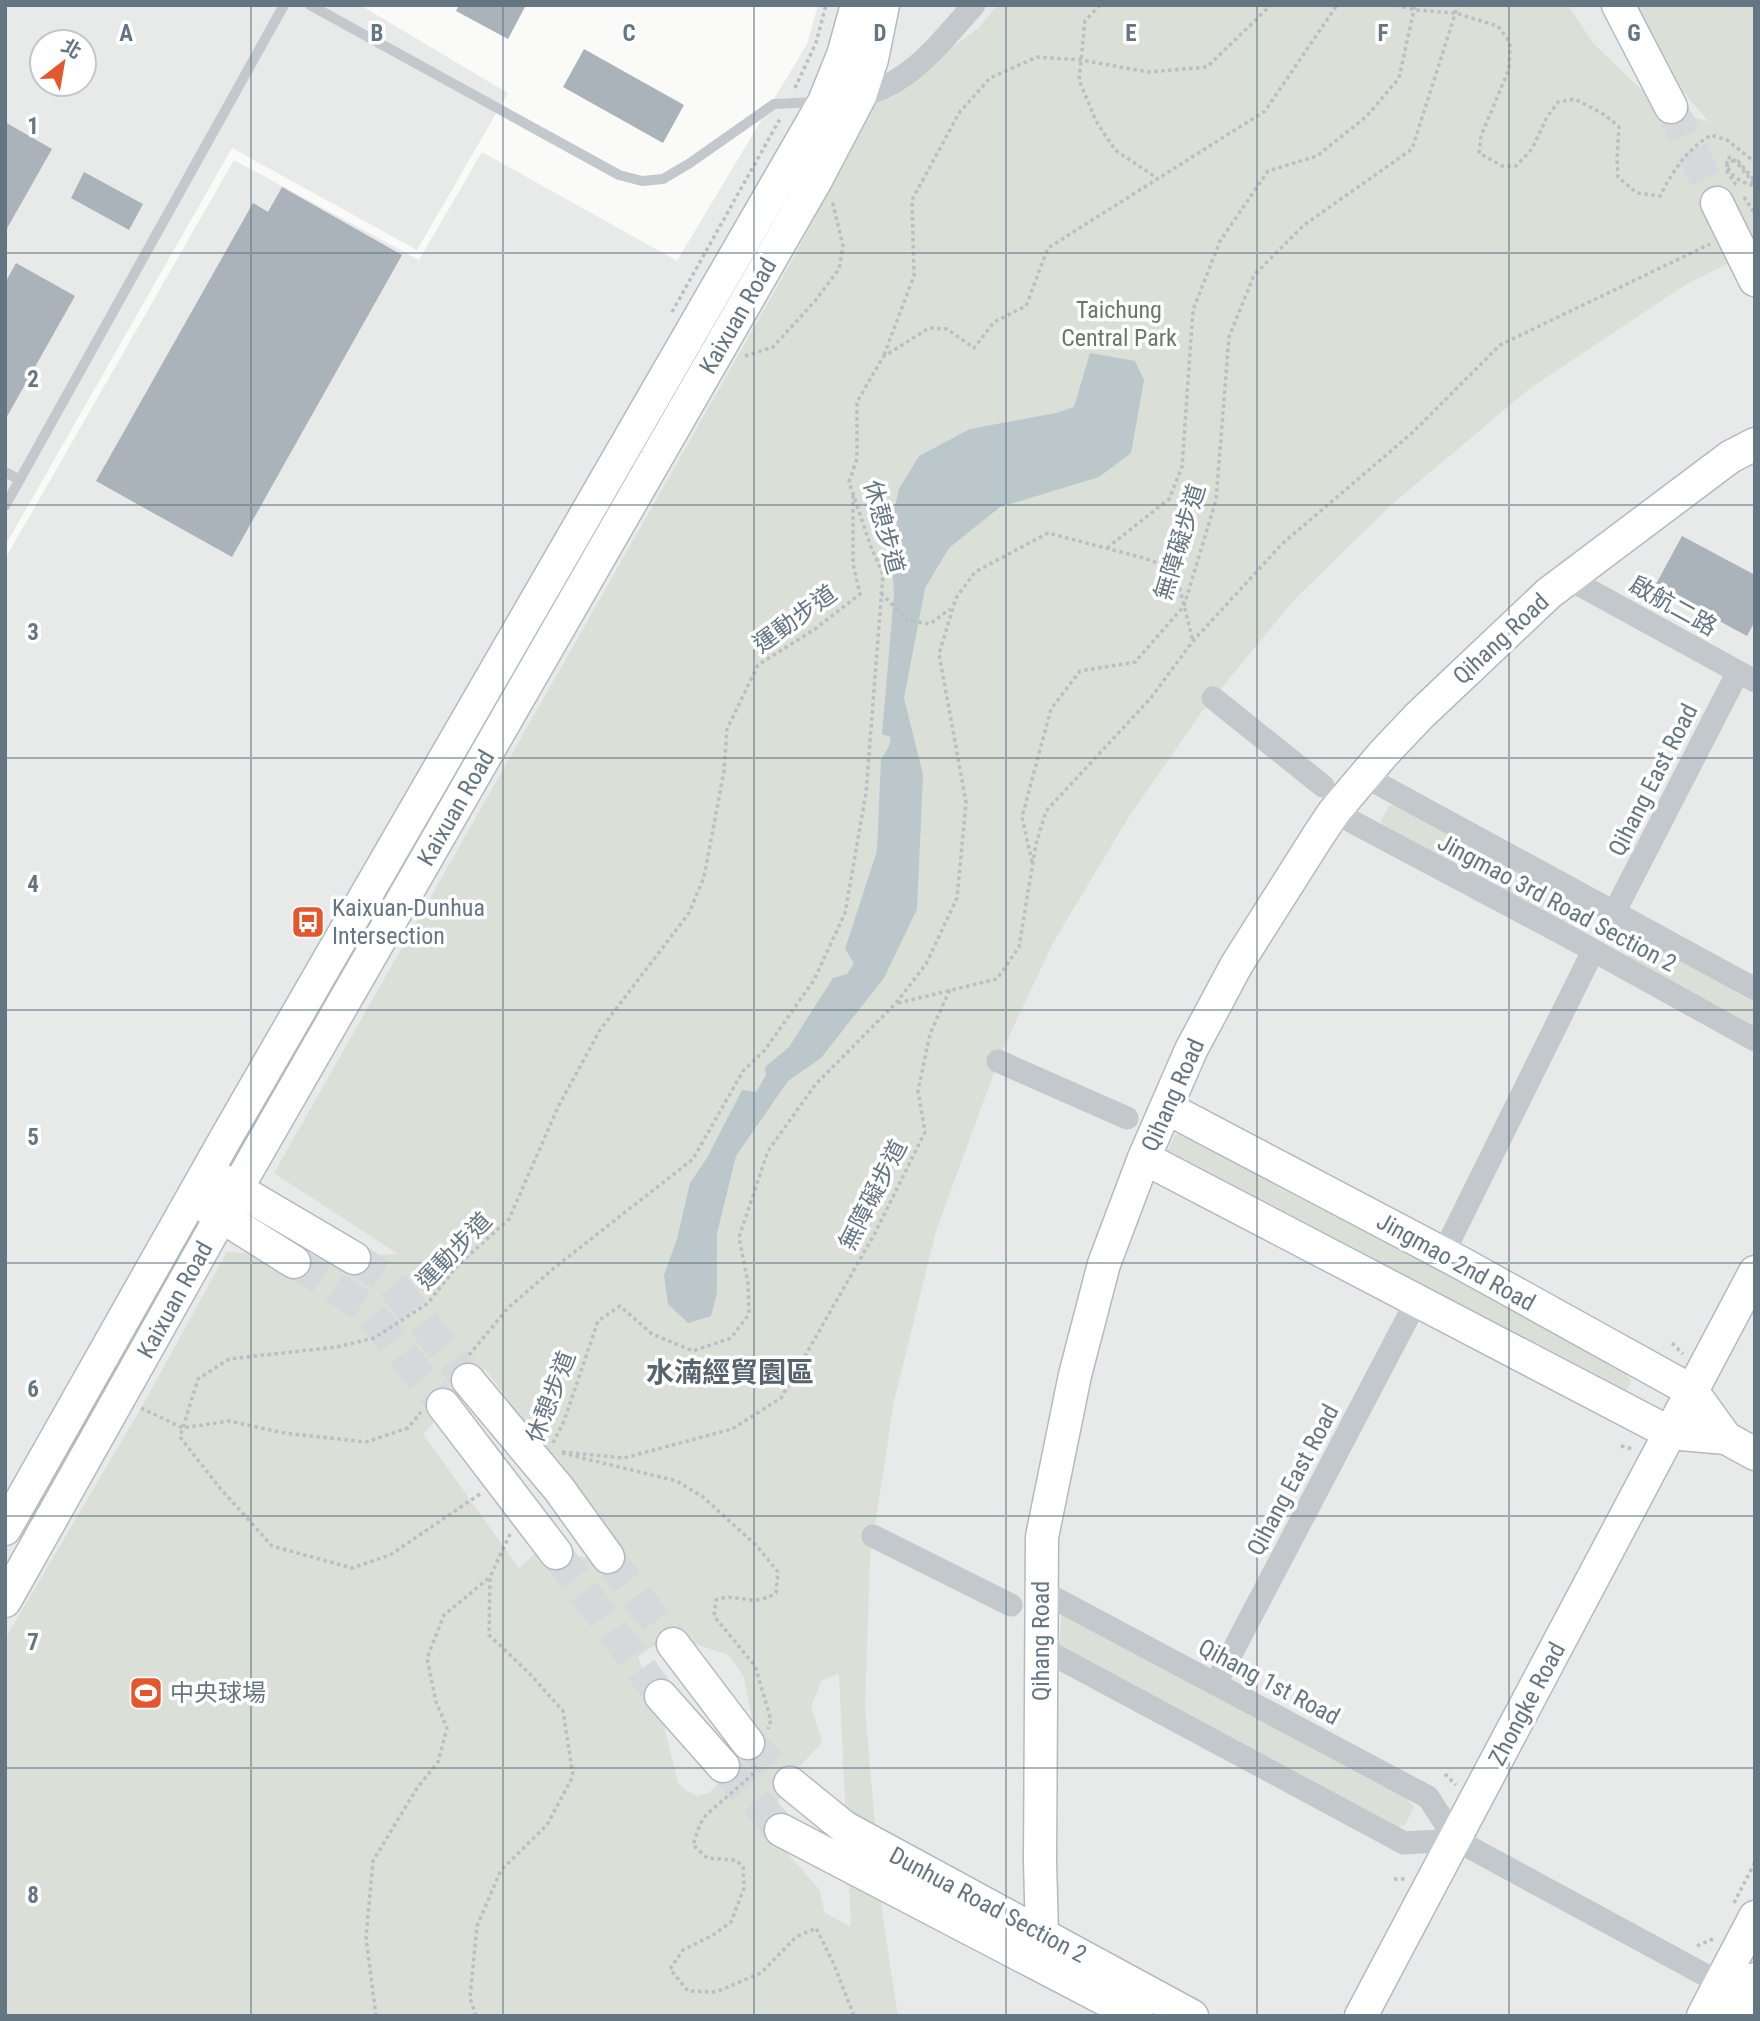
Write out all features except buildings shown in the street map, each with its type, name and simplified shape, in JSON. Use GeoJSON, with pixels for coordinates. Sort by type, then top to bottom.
{"type":"FeatureCollection","features":[{"type":"Feature","properties":{"kind":"street","name":"Kaixuan Road"},"geometry":{"type":"LineString","coordinates":[[5,1529],[200,1184],[824,102],[843,55],[857,5]]}},
{"type":"Feature","properties":{"kind":"street","name":"Kaixuan Road"},"geometry":{"type":"LineString","coordinates":[[5,1601],[236,1190],[809,192],[860,96],[872,59],[883,5]]}},
{"type":"Feature","properties":{"kind":"street"},"geometry":{"type":"LineString","coordinates":[[824,102],[860,96],[893,85],[912,71],[974,5]]}},
{"type":"Feature","properties":{"kind":"street"},"geometry":{"type":"LineString","coordinates":[[1618,5],[1671,107]]}},
{"type":"Feature","properties":{"kind":"street"},"geometry":{"type":"LineString","coordinates":[[1717,203],[1743,224],[1755,280]]}},
{"type":"Feature","properties":{"kind":"street","name":"Qihang Road"},"geometry":{"type":"LineString","coordinates":[[1035,1946],[1042,1537],[1075,1375],[1104,1264],[1144,1158],[1191,1050],[1329,799],[1364,776],[1419,716],[1567,578],[1730,457],[1755,444]]}},
{"type":"Feature","properties":{"kind":"street","name":"啟航二路"},"geometry":{"type":"LineString","coordinates":[[1567,578],[1746,676]]}},
{"type":"Feature","properties":{"kind":"street","name":"Qihang East Road"},"geometry":{"type":"LineString","coordinates":[[1615,911],[1746,676]]}},
{"type":"Feature","properties":{"kind":"street","name":"Jingmao 3rd Road Section 2"},"geometry":{"type":"LineString","coordinates":[[1213,698],[1329,799],[1593,951],[1755,1040]]}},
{"type":"Feature","properties":{"kind":"street","name":"Jingmao 3rd Road Section 2"},"geometry":{"type":"LineString","coordinates":[[1364,776],[1755,989]]}},
{"type":"Feature","properties":{"kind":"street"},"geometry":{"type":"LineString","coordinates":[[1443,1254],[1593,951]]}},
{"type":"Feature","properties":{"kind":"street"},"geometry":{"type":"LineString","coordinates":[[998,1061],[1127,1118]]}},
{"type":"Feature","properties":{"kind":"street","name":"Jingmao 2nd Road"},"geometry":{"type":"LineString","coordinates":[[1167,1108],[1443,1254],[1692,1391],[1726,1438]]}},
{"type":"Feature","properties":{"kind":"street","name":"Jingmao 2nd Road"},"geometry":{"type":"LineString","coordinates":[[1144,1158],[1670,1433],[1726,1438],[1755,1454]]}},
{"type":"Feature","properties":{"kind":"street"},"geometry":{"type":"LineString","coordinates":[[200,1184],[236,1190],[354,1258]]}},
{"type":"Feature","properties":{"kind":"street"},"geometry":{"type":"LineString","coordinates":[[200,1184],[221,1217],[294,1262]]}},
{"type":"Feature","properties":{"kind":"street","name":"Zhongke Road"},"geometry":{"type":"LineString","coordinates":[[1361,2016],[1755,1272]]}},
{"type":"Feature","properties":{"kind":"street","name":"Qihang East Road"},"geometry":{"type":"LineString","coordinates":[[1216,1683],[1416,1302]]}},
{"type":"Feature","properties":{"kind":"street"},"geometry":{"type":"LineString","coordinates":[[467,1369],[542,1455],[559,1489],[608,1557]]}},
{"type":"Feature","properties":{"kind":"street"},"geometry":{"type":"LineString","coordinates":[[434,1407],[500,1479],[556,1553]]}},
{"type":"Feature","properties":{"kind":"street"},"geometry":{"type":"LineString","coordinates":[[873,1536],[1011,1605]]}},
{"type":"Feature","properties":{"kind":"street","name":"Qihang 1st Road"},"geometry":{"type":"LineString","coordinates":[[1041,1591],[1428,1797],[1456,1840],[1720,1983]]}},
{"type":"Feature","properties":{"kind":"street"},"geometry":{"type":"LineString","coordinates":[[673,1644],[748,1742]]}},
{"type":"Feature","properties":{"kind":"street"},"geometry":{"type":"LineString","coordinates":[[1041,1648],[1404,1843],[1456,1840]]}},
{"type":"Feature","properties":{"kind":"street"},"geometry":{"type":"LineString","coordinates":[[661,1696],[723,1766]]}},
{"type":"Feature","properties":{"kind":"street","name":"Dunhua Road Section 2"},"geometry":{"type":"LineString","coordinates":[[790,1783],[844,1827],[1035,1946],[1137,2016]]}},
{"type":"Feature","properties":{"kind":"street","name":"Dunhua Road Section 2"},"geometry":{"type":"LineString","coordinates":[[781,1830],[1192,2016]]}},
{"type":"Feature","properties":{"kind":"street"},"geometry":{"type":"LineString","coordinates":[[1703,2016],[1755,1917]]}},
{"type":"Feature","properties":{"kind":"street"},"geometry":{"type":"LineString","coordinates":[[1735,2016],[1755,1979]]}},
{"type":"Feature","properties":{"kind":"lane"},"geometry":{"type":"LineString","coordinates":[[5,506],[284,5]]}},
{"type":"Feature","properties":{"kind":"lane"},"geometry":{"type":"LineString","coordinates":[[310,5],[619,175],[642,181],[663,179],[774,104],[824,102]]}},
{"type":"Feature","properties":{"kind":"lane"},"geometry":{"type":"LineString","coordinates":[[5,471],[20,480]]}},
{"type":"Feature","properties":{"kind":"path"},"geometry":{"type":"LineString","coordinates":[[1100,5],[1085,21],[1079,80],[1096,121],[1115,150],[1157,178]]}},
{"type":"Feature","properties":{"kind":"path"},"geometry":{"type":"LineString","coordinates":[[883,357],[914,276],[912,200],[959,113],[990,78],[1037,57],[1081,60],[1148,72],[1207,67],[1271,5]]}},
{"type":"Feature","properties":{"kind":"path","name":"休憩步道"},"geometry":{"type":"LineString","coordinates":[[952,608],[930,624],[908,620],[881,593],[883,574],[849,482],[857,459],[857,402],[883,357],[929,328],[947,329],[974,348],[994,322],[1026,306],[1048,248],[1265,111],[1337,5]]}},
{"type":"Feature","properties":{"kind":"path"},"geometry":{"type":"LineString","coordinates":[[1396,5],[1455,13],[1498,26],[1510,43],[1509,69],[1481,136],[1479,153],[1502,166],[1516,166],[1532,149],[1547,117],[1558,102],[1575,99],[1605,115],[1619,127],[1618,177],[1637,192],[1660,196],[1671,174],[1698,143],[1712,135],[1727,140],[1755,162]]}},
{"type":"Feature","properties":{"kind":"path","name":"無障礙步道"},"geometry":{"type":"LineString","coordinates":[[542,1455],[624,1458],[732,1429],[781,1398],[875,1233],[925,1132],[918,1091],[930,1034],[950,989],[997,979],[1019,947],[1033,864],[1022,817],[1051,709],[1080,671],[1135,662],[1184,606],[1216,500],[1229,337],[1254,275],[1304,225],[1412,149],[1458,5]]}},
{"type":"Feature","properties":{"kind":"path"},"geometry":{"type":"LineString","coordinates":[[1107,548],[1169,499],[1182,467],[1193,310],[1220,241],[1268,171],[1317,156],[1367,116],[1399,78],[1416,8]]}},
{"type":"Feature","properties":{"kind":"path"},"geometry":{"type":"LineString","coordinates":[[1033,864],[1046,811],[1150,699],[1193,641],[1282,544],[1412,433],[1500,345],[1743,224],[1726,170],[1728,164],[1732,161],[1738,161],[1753,179],[1751,185],[1741,182],[1729,171],[1727,167],[1726,163],[1727,158],[1732,157],[1737,163],[1742,169],[1748,176],[1754,182],[1755,183]]}},
{"type":"Feature","properties":{"kind":"path"},"geometry":{"type":"LineString","coordinates":[[736,359],[774,347],[839,269],[843,246],[831,194]]}},
{"type":"Feature","properties":{"kind":"path","name":"運動步道"},"geometry":{"type":"LineString","coordinates":[[183,1428],[198,1379],[229,1359],[337,1347],[374,1338],[427,1304],[458,1265],[509,1219],[558,1107],[600,1030],[689,913],[704,877],[724,771],[727,729],[758,665],[814,629],[860,594],[853,564],[853,493]]}},
{"type":"Feature","properties":{"kind":"path"},"geometry":{"type":"LineString","coordinates":[[896,1003],[926,964],[957,898],[966,802],[939,654],[956,598],[975,572],[1048,533],[1144,558],[1175,570],[1193,641]]}},
{"type":"Feature","properties":{"kind":"path"},"geometry":{"type":"LineString","coordinates":[[467,1369],[508,1308],[693,1159],[743,1071],[765,1049],[814,980],[845,913],[866,793],[881,593]]}},
{"type":"Feature","properties":{"kind":"path"},"geometry":{"type":"LineString","coordinates":[[896,1003],[950,989]]}},
{"type":"Feature","properties":{"kind":"path","name":"休憩步道"},"geometry":{"type":"LineString","coordinates":[[542,1455],[564,1421],[598,1321],[620,1306],[652,1334],[693,1351],[731,1338],[749,1314],[748,1283],[739,1237],[768,1151],[815,1085],[896,1003]]}},
{"type":"Feature","properties":{"kind":"path"},"geometry":{"type":"LineString","coordinates":[[120,1397],[183,1428],[229,1421],[284,1433],[366,1441],[408,1428],[434,1407]]}},
{"type":"Feature","properties":{"kind":"path"},"geometry":{"type":"LineString","coordinates":[[183,1428],[180,1437],[219,1487],[272,1546],[352,1568],[390,1555],[500,1479]]}},
{"type":"Feature","properties":{"kind":"path"},"geometry":{"type":"LineString","coordinates":[[475,2016],[470,1998],[477,1926],[501,1870],[547,1825],[573,1776],[563,1711],[530,1674],[489,1635],[490,1577],[522,1508]]}},
{"type":"Feature","properties":{"kind":"path"},"geometry":{"type":"LineString","coordinates":[[376,2016],[366,1937],[373,1861],[417,1788],[438,1762],[447,1728],[436,1702],[427,1658],[444,1615],[490,1577]]}},
{"type":"Feature","properties":{"kind":"shaded area"},"geometry":{"type":"Polygon","coordinates":[[[5,5],[360,5],[508,93],[417,250],[232,148],[5,546],[5,5]]]}},
{"type":"Feature","properties":{"kind":"shaded area","name":"水湳經貿園區"},"geometry":{"type":"Polygon","coordinates":[[[818,5],[1755,5],[1755,2016],[5,2016],[5,559],[234,160],[419,260],[482,152],[677,261],[807,44],[818,5]]]}},
{"type":"Feature","properties":{"kind":"shaded area"},"geometry":{"type":"Polygon","coordinates":[[[1090,353],[1135,361],[1144,380],[1131,453],[1099,477],[1000,507],[949,548],[925,588],[904,698],[923,775],[917,909],[884,978],[821,1058],[788,1081],[736,1156],[717,1233],[717,1293],[711,1316],[688,1323],[668,1304],[664,1275],[677,1239],[690,1183],[707,1158],[742,1090],[756,1092],[766,1075],[765,1067],[789,1047],[833,978],[847,974],[854,963],[845,949],[877,851],[881,760],[891,737],[882,734],[894,595],[890,528],[899,489],[919,456],[970,429],[1056,413],[1074,407],[1090,353]]]}},
{"type":"Feature","properties":{"kind":"green space","name":"Taichung Central Park"},"geometry":{"type":"Polygon","coordinates":[[[997,5],[1568,5],[1593,43],[1657,105],[1709,122],[1672,79],[1636,5],[1755,5],[1755,250],[1685,285],[1529,389],[1391,505],[1293,601],[1201,713],[1130,815],[1053,943],[1002,1051],[936,1231],[894,1401],[870,1558],[865,1708],[883,1919],[898,2016],[5,2016],[5,1639],[140,1410],[227,1252],[318,1258],[398,1254],[274,1173],[793,259],[876,99],[979,28],[997,5]],[[485,1369],[423,1434],[519,1568],[537,1552],[628,1562],[628,1561],[485,1369]],[[683,1640],[656,1644],[638,1657],[662,1718],[678,1783],[697,1796],[709,1793],[739,1761],[752,1719],[744,1677],[729,1655],[683,1640]],[[839,1674],[822,1680],[811,1706],[822,1742],[802,1764],[779,1799],[770,1834],[819,1889],[825,1913],[851,1927],[839,1674]]]}},
{"type":"Feature","properties":{"kind":"green space"},"geometry":{"type":"Polygon","coordinates":[[[1401,804],[1580,904],[1565,928],[1387,831],[1381,821],[1389,806],[1401,804]]]}},
{"type":"Feature","properties":{"kind":"green space"},"geometry":{"type":"Polygon","coordinates":[[[1638,937],[1755,1003],[1755,1031],[1626,960],[1638,937]]]}},
{"type":"Feature","properties":{"kind":"green space"},"geometry":{"type":"Polygon","coordinates":[[[1193,1134],[1622,1367],[1631,1381],[1627,1390],[1609,1393],[1177,1166],[1167,1152],[1175,1135],[1193,1134]]]}},
{"type":"Feature","properties":{"kind":"green space"},"geometry":{"type":"Polygon","coordinates":[[[1062,1610],[1405,1796],[1414,1807],[1405,1825],[1396,1828],[1059,1645],[1062,1610]]]}},
{"type":"Feature","properties":{"kind":"tunnel"},"geometry":{"type":"LineString","coordinates":[[1671,107],[1717,203]]}},
{"type":"Feature","properties":{"kind":"tunnel"},"geometry":{"type":"LineString","coordinates":[[354,1258],[388,1279],[468,1380]]}},
{"type":"Feature","properties":{"kind":"tunnel"},"geometry":{"type":"LineString","coordinates":[[294,1262],[365,1307],[443,1405]]}},
{"type":"Feature","properties":{"kind":"tunnel"},"geometry":{"type":"LineString","coordinates":[[556,1553],[661,1696]]}},
{"type":"Feature","properties":{"kind":"tunnel"},"geometry":{"type":"LineString","coordinates":[[608,1557],[673,1644]]}},
{"type":"Feature","properties":{"kind":"tunnel"},"geometry":{"type":"LineString","coordinates":[[748,1743],[790,1783]]}},
{"type":"Feature","properties":{"kind":"tunnel"},"geometry":{"type":"LineString","coordinates":[[723,1766],[781,1830]]}},
{"type":"Feature","properties":{"kind":"place","name":"Kaixuan-Dunhua Intersection"},"geometry":{"type":"Point","coordinates":[308,922]}},
{"type":"Feature","properties":{"kind":"place","name":"中央球場"},"geometry":{"type":"Point","coordinates":[146,1693]}},
{"type":"Feature","properties":{"kind":"district","name":"水湳經貿園區"},"geometry":{"type":"Point","coordinates":[730,1372]}}]}
